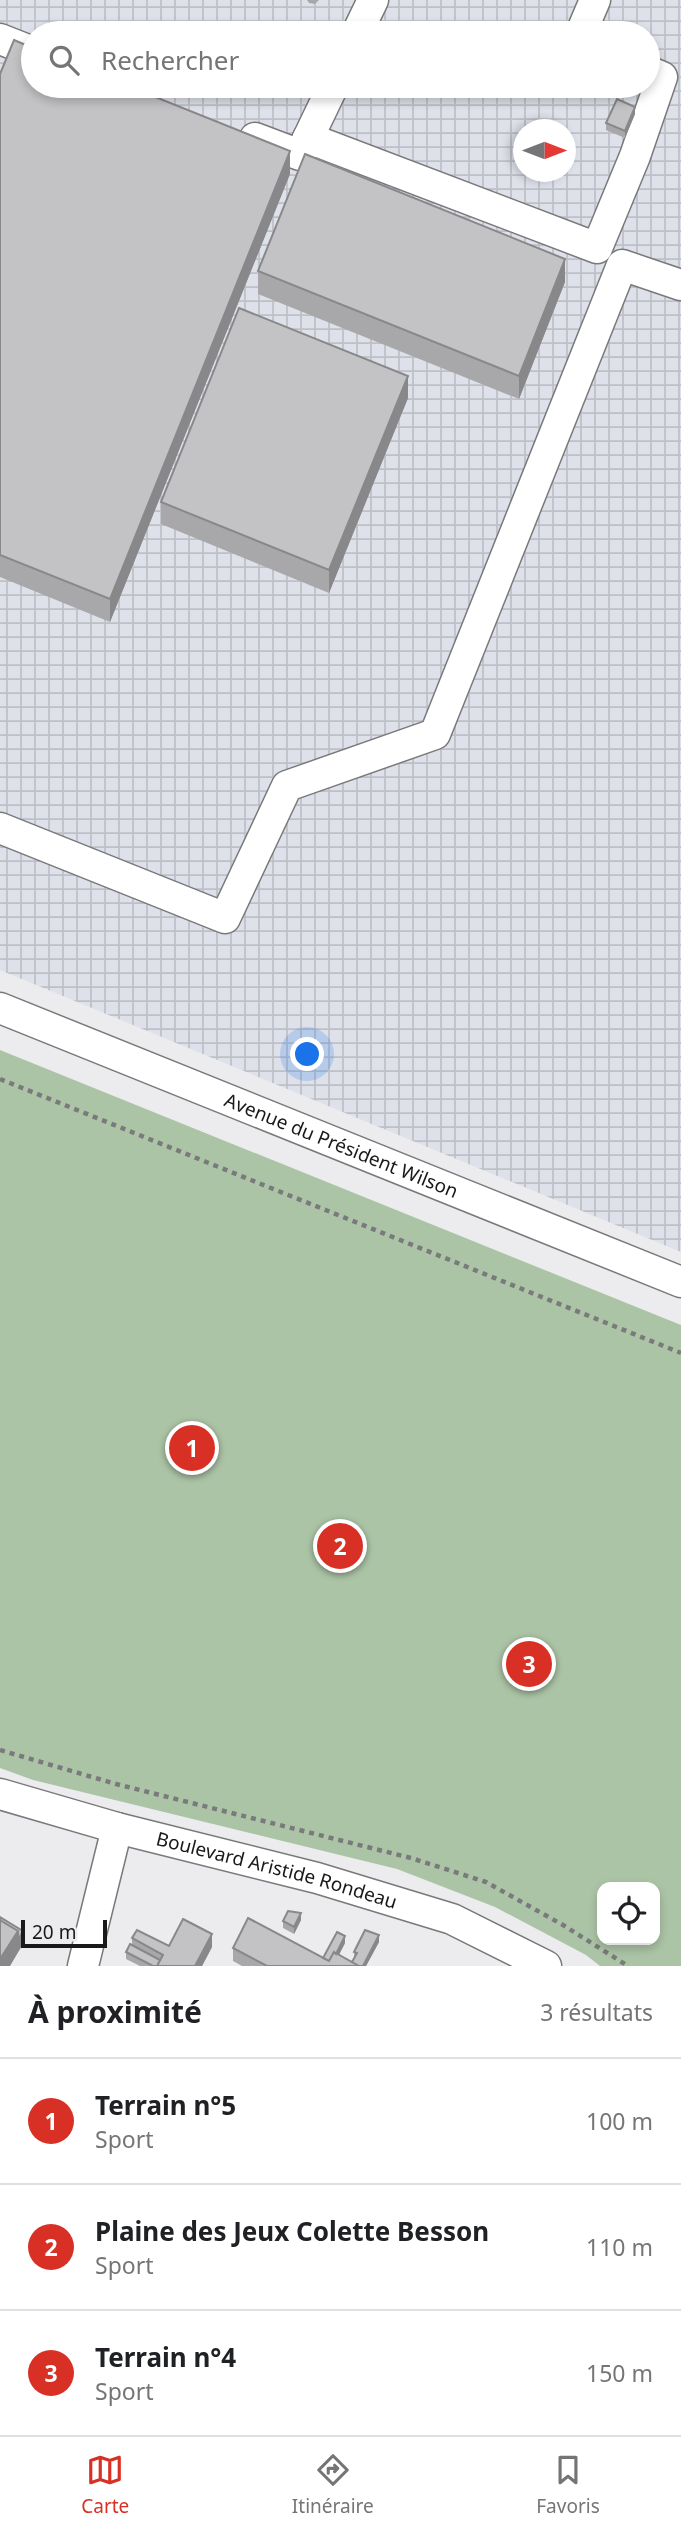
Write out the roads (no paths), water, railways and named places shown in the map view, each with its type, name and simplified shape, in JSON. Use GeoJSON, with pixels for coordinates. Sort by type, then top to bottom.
{"type":"FeatureCollection","features":[{"type":"Feature","properties":{"kind":"street"},"geometry":{"type":"LineString","coordinates":[[363,21],[373,0]]}},
{"type":"Feature","properties":{"kind":"street"},"geometry":{"type":"LineString","coordinates":[[586,21],[595,0]]}},
{"type":"Feature","properties":{"kind":"street"},"geometry":{"type":"LineString","coordinates":[[0,39],[21,47]]}},
{"type":"Feature","properties":{"kind":"street"},"geometry":{"type":"LineString","coordinates":[[236,130],[300,155],[327,98]]}},
{"type":"Feature","properties":{"kind":"street"},"geometry":{"type":"LineString","coordinates":[[597,248],[635,156],[655,98]]}},
{"type":"Feature","properties":{"kind":"street"},"geometry":{"type":"LineString","coordinates":[[308,138],[597,248],[622,265],[681,285]]}},
{"type":"Feature","properties":{"kind":"street"},"geometry":{"type":"LineString","coordinates":[[0,828],[225,918],[287,786],[435,734],[622,265]]}},
{"type":"Feature","properties":{"kind":"street","name":"Avenue du Président Wilson"},"geometry":{"type":"LineString","coordinates":[[0,1008],[681,1282]]}},
{"type":"Feature","properties":{"kind":"street","name":"Boulevard Aristide Rondeau"},"geometry":{"type":"LineString","coordinates":[[0,1794],[117,1828],[317,1878],[452,1919],[546,1966]]}},
{"type":"Feature","properties":{"kind":"street"},"geometry":{"type":"LineString","coordinates":[[83,1966],[117,1828]]}},
{"type":"Feature","properties":{"kind":"place","name":"Terrain n°5"},"geometry":{"type":"Point","coordinates":[192,1448]}},
{"type":"Feature","properties":{"kind":"place","name":"Plaine des Jeux Colette Besson"},"geometry":{"type":"Point","coordinates":[340,1546]}},
{"type":"Feature","properties":{"kind":"place","name":"Terrain n°4"},"geometry":{"type":"Point","coordinates":[529,1664]}}]}
